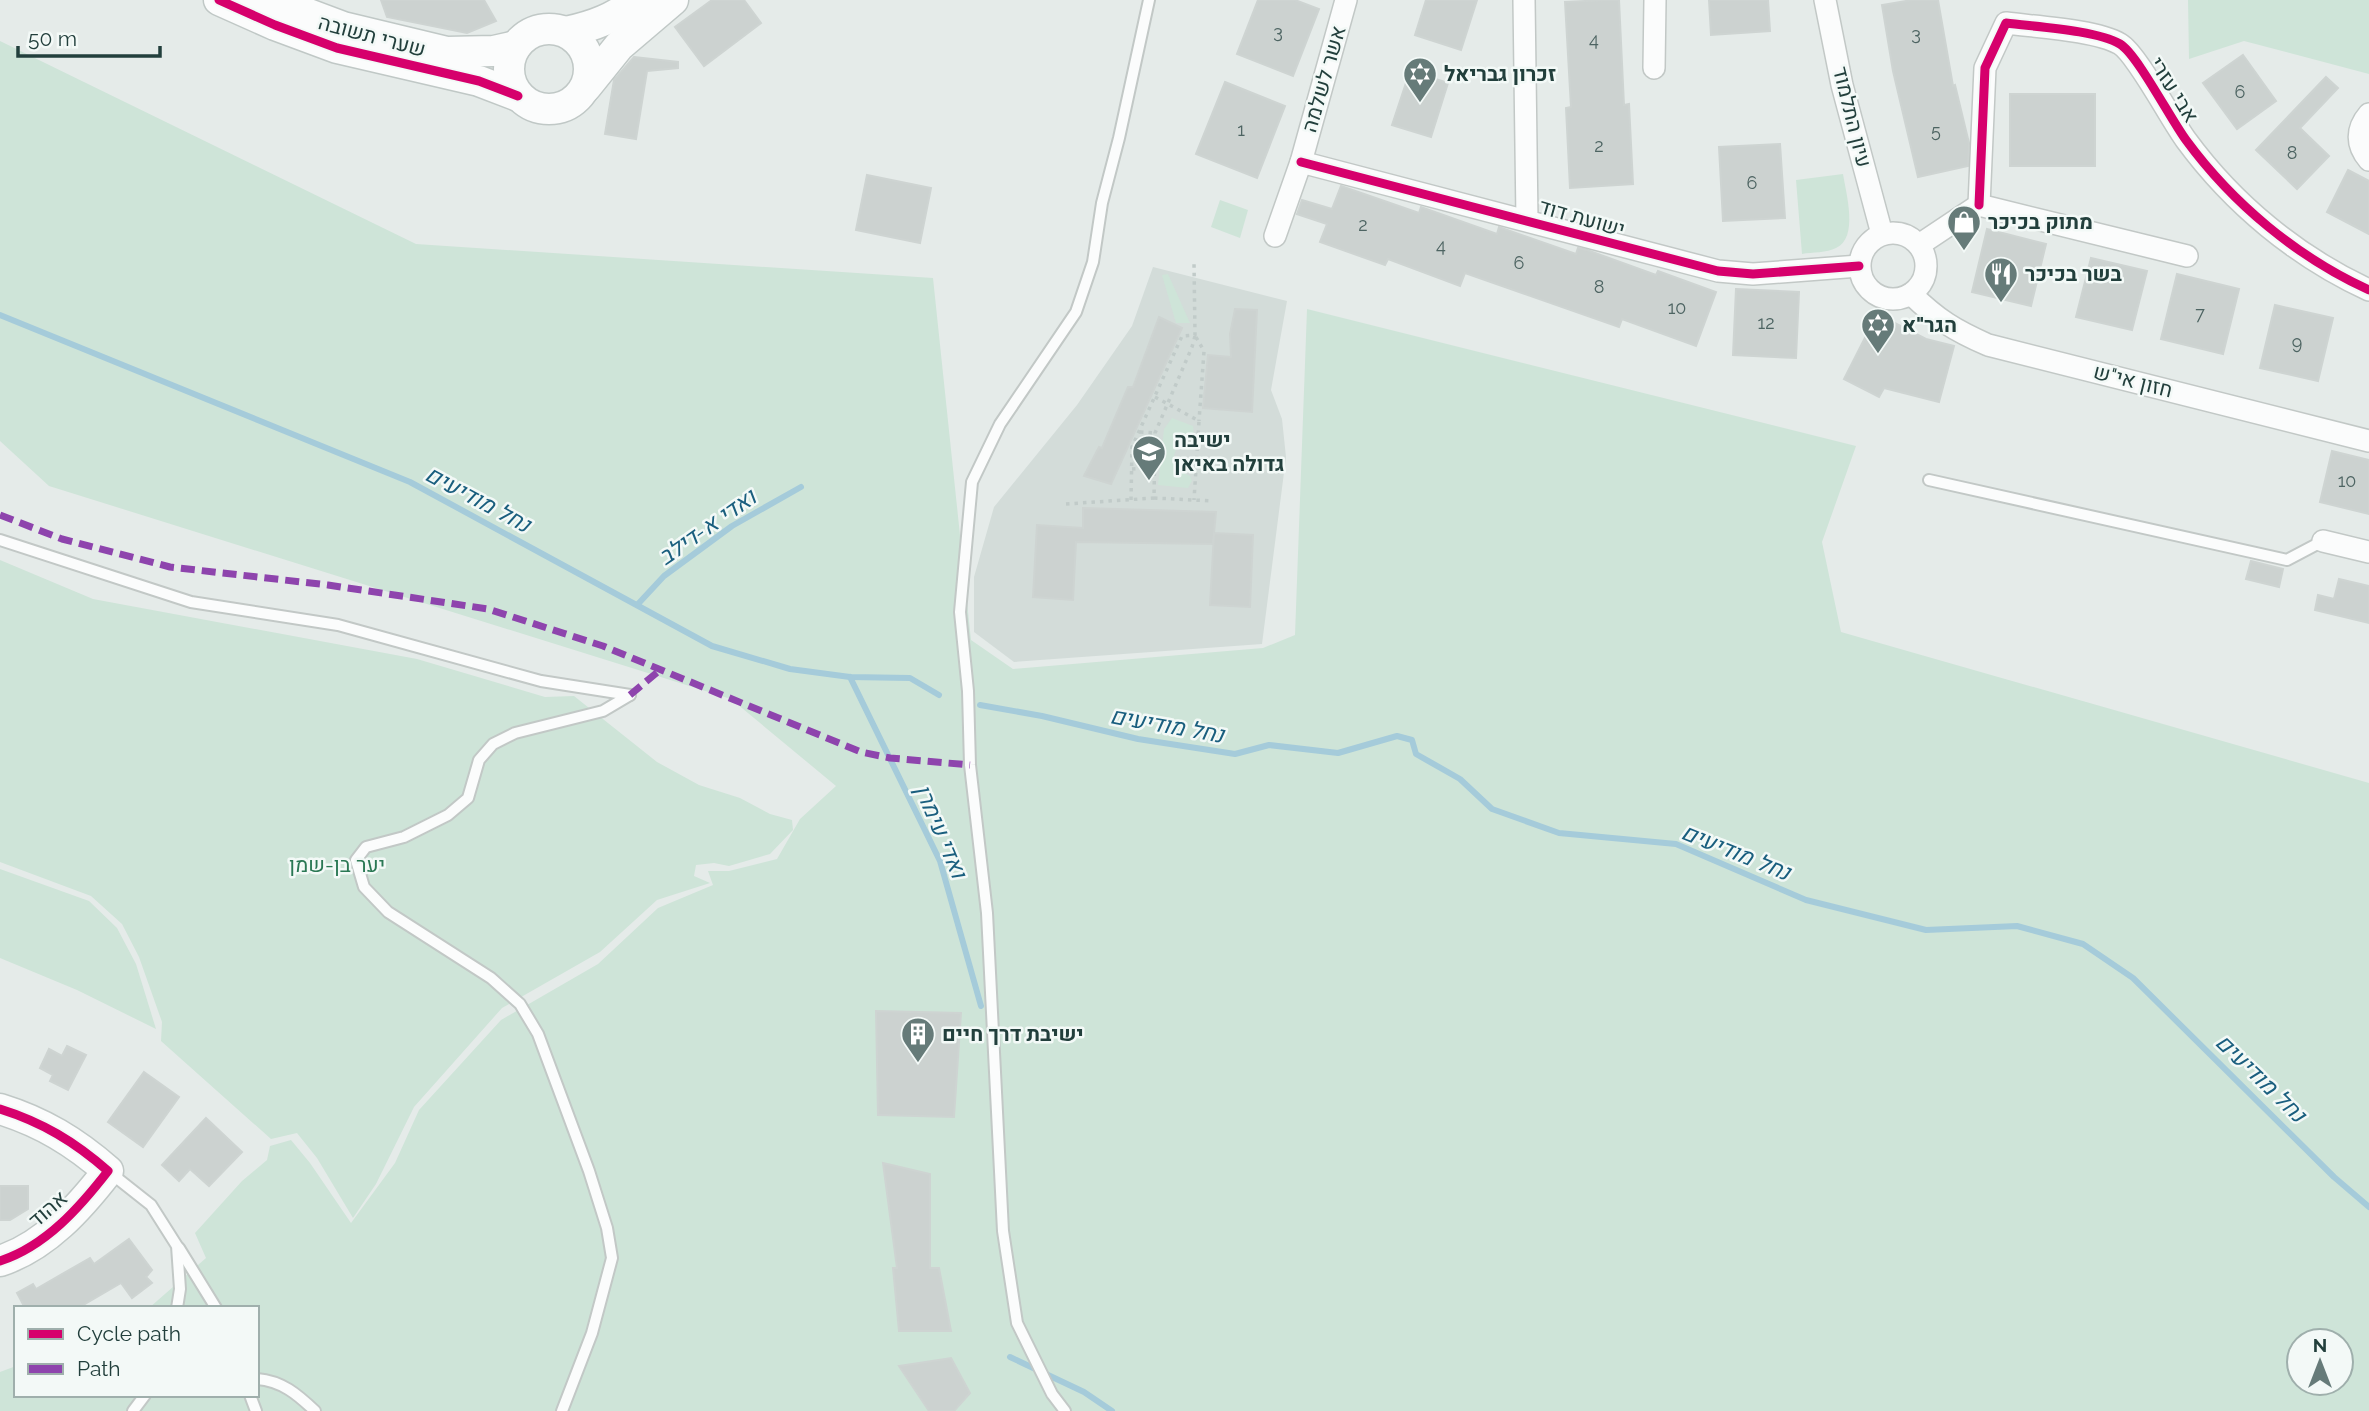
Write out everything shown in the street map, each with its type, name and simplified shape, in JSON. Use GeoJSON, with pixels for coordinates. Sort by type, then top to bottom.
{"type":"FeatureCollection","features":[{"type":"Feature","properties":{"kind":"street","name":"שערי תשובה"},"geometry":{"type":"LineString","coordinates":[[219,0],[337,48],[479,81],[519,96]]}},
{"type":"Feature","properties":{"kind":"street","name":"שערי תשובה"},"geometry":{"type":"LineString","coordinates":[[271,0],[344,27],[447,52],[494,51],[516,46]]}},
{"type":"Feature","properties":{"kind":"street"},"geometry":{"type":"LineString","coordinates":[[637,0],[601,23],[566,32],[551,29],[536,31],[522,39],[512,52],[508,67],[510,83],[519,96],[531,106],[547,110],[563,107],[576,99],[619,46],[673,0]]}},
{"type":"Feature","properties":{"kind":"street","name":"אשר לשלמה"},"geometry":{"type":"LineString","coordinates":[[1275,236],[1301,162],[1346,0]]}},
{"type":"Feature","properties":{"kind":"street"},"geometry":{"type":"LineString","coordinates":[[1524,0],[1527,220]]}},
{"type":"Feature","properties":{"kind":"street"},"geometry":{"type":"LineString","coordinates":[[1654,0],[1654,68]]}},
{"type":"Feature","properties":{"kind":"street","name":"עיון התלמוד"},"geometry":{"type":"LineString","coordinates":[[1825,0],[1842,85],[1882,234]]}},
{"type":"Feature","properties":{"kind":"street","name":"אבי עזרי"},"geometry":{"type":"LineString","coordinates":[[1979,205],[1985,68],[2006,23],[2107,37],[2124,46],[2185,139],[2227,191],[2293,245],[2338,276],[2369,290]]}},
{"type":"Feature","properties":{"kind":"street"},"geometry":{"type":"LineString","coordinates":[[566,32],[579,42],[587,56],[590,71],[586,87]]}},
{"type":"Feature","properties":{"kind":"street"},"geometry":{"type":"LineString","coordinates":[[2369,114],[2360,126],[2359,137],[2361,149],[2369,160]]}},
{"type":"Feature","properties":{"kind":"street","name":"ישועת דוד"},"geometry":{"type":"LineString","coordinates":[[1301,162],[1718,271],[1753,274],[1859,266]]}},
{"type":"Feature","properties":{"kind":"street"},"geometry":{"type":"LineString","coordinates":[[1919,245],[1979,205],[2187,256]]}},
{"type":"Feature","properties":{"kind":"street"},"geometry":{"type":"LineString","coordinates":[[1895,232],[1907,235],[1919,245],[1925,255],[1927,268],[1918,288],[1898,299],[1880,297],[1870,291],[1861,277],[1859,266],[1864,248],[1871,239],[1895,232]]}},
{"type":"Feature","properties":{"kind":"street","name":"חזון אי\"ש"},"geometry":{"type":"LineString","coordinates":[[1911,294],[1954,330],[1988,345],[2369,441]]}},
{"type":"Feature","properties":{"kind":"street"},"geometry":{"type":"LineString","coordinates":[[2323,541],[2369,552]]}},
{"type":"Feature","properties":{"kind":"street"},"geometry":{"type":"LineString","coordinates":[[0,1109],[35,1122],[67,1139],[108,1171]]}},
{"type":"Feature","properties":{"kind":"street","name":"אהוד"},"geometry":{"type":"LineString","coordinates":[[0,1261],[38,1242],[68,1219],[108,1171]]}},
{"type":"Feature","properties":{"kind":"lane"},"geometry":{"type":"LineString","coordinates":[[1065,1411],[1052,1394],[1017,1323],[1003,1231],[987,913],[970,765],[968,691],[960,612],[972,482],[1000,424],[1076,312],[1093,262],[1102,203],[1149,0]]}},
{"type":"Feature","properties":{"kind":"lane"},"geometry":{"type":"LineString","coordinates":[[1929,480],[2287,561],[2323,541]]}},
{"type":"Feature","properties":{"kind":"lane"},"geometry":{"type":"LineString","coordinates":[[0,540],[191,601],[338,625],[541,681],[631,695],[603,711],[515,733],[493,744],[479,760],[468,798],[448,815],[404,837],[366,848],[356,860],[364,887],[388,912],[491,978],[520,1004],[538,1034],[589,1171],[607,1228],[612,1258],[592,1333],[562,1411]]}},
{"type":"Feature","properties":{"kind":"lane"},"geometry":{"type":"LineString","coordinates":[[108,1171],[151,1205],[215,1306]]}},
{"type":"Feature","properties":{"kind":"lane"},"geometry":{"type":"LineString","coordinates":[[177,1246],[180,1289],[177,1306]]}},
{"type":"Feature","properties":{"kind":"lane"},"geometry":{"type":"LineString","coordinates":[[259,1379],[283,1384],[315,1411]]}},
{"type":"Feature","properties":{"kind":"path"},"geometry":{"type":"LineString","coordinates":[[1154,498],[1155,433],[1195,335],[1194,263]]}},
{"type":"Feature","properties":{"kind":"path"},"geometry":{"type":"LineString","coordinates":[[1131,500],[1132,447],[1182,336],[1195,335]]}},
{"type":"Feature","properties":{"kind":"path"},"geometry":{"type":"LineString","coordinates":[[1194,500],[1204,351],[1195,335]]}},
{"type":"Feature","properties":{"kind":"path"},"geometry":{"type":"LineString","coordinates":[[1155,397],[1199,421]]}},
{"type":"Feature","properties":{"kind":"path"},"geometry":{"type":"LineString","coordinates":[[1139,432],[1155,433]]}},
{"type":"Feature","properties":{"kind":"path"},"geometry":{"type":"LineString","coordinates":[[1132,469],[1153,468]]}},
{"type":"Feature","properties":{"kind":"path"},"geometry":{"type":"LineString","coordinates":[[1066,504],[1154,498],[1213,501]]}},
{"type":"Feature","properties":{"kind":"shaded area","name":"ישיבה גדולה באיאן"},"geometry":{"type":"Polygon","coordinates":[[[1153,267],[1287,301],[1271,390],[1282,419],[1286,457],[1262,644],[1014,662],[974,632],[974,577],[994,507],[1077,405],[1132,326],[1153,267]]]}},
{"type":"Feature","properties":{"kind":"green space"},"geometry":{"type":"Polygon","coordinates":[[[2188,0],[2369,0],[2369,74],[2244,41],[2189,59],[2188,0]]]}},
{"type":"Feature","properties":{"kind":"green space"},"geometry":{"type":"Polygon","coordinates":[[[0,41],[416,244],[933,278],[971,640],[1013,669],[1263,648],[1295,635],[1307,309],[1856,446],[1822,542],[1841,632],[2369,783],[2369,1411],[0,1411],[0,1372],[14,1367],[14,1397],[259,1397],[259,1306],[151,1306],[206,1258],[195,1233],[242,1181],[267,1160],[270,1146],[291,1140],[351,1223],[395,1163],[419,1110],[501,1020],[598,964],[658,908],[713,885],[708,871],[729,871],[777,859],[800,819],[836,786],[731,699],[49,486],[0,441],[0,41]]]}},
{"type":"Feature","properties":{"kind":"green space"},"geometry":{"type":"Polygon","coordinates":[[[1843,174],[1849,225],[1843,243],[1832,250],[1802,254],[1796,180],[1843,174]]]}},
{"type":"Feature","properties":{"kind":"green space"},"geometry":{"type":"Polygon","coordinates":[[[1220,200],[1248,210],[1240,238],[1211,227],[1220,200]]]}},
{"type":"Feature","properties":{"kind":"green space"},"geometry":{"type":"Polygon","coordinates":[[[1168,274],[1190,323],[1176,323],[1162,275],[1168,274]]]}},
{"type":"Feature","properties":{"kind":"green space"},"geometry":{"type":"Polygon","coordinates":[[[1172,418],[1193,426],[1194,436],[1178,444],[1174,455],[1176,469],[1190,476],[1192,481],[1188,488],[1158,485],[1164,429],[1172,418]]]}},
{"type":"Feature","properties":{"kind":"green space","name":"יער בן-שמן"},"geometry":{"type":"Polygon","coordinates":[[[0,560],[93,599],[417,659],[545,697],[574,696],[657,762],[699,785],[740,798],[770,814],[792,820],[793,830],[770,854],[729,866],[714,863],[696,865],[694,876],[710,883],[657,900],[600,952],[502,1008],[414,1107],[376,1184],[353,1218],[317,1158],[297,1133],[271,1139],[161,1041],[162,1022],[139,957],[122,924],[91,896],[0,862],[0,560]]]}},
{"type":"Feature","properties":{"kind":"green space"},"geometry":{"type":"Polygon","coordinates":[[[0,869],[89,901],[117,928],[136,964],[156,1029],[77,990],[0,958],[0,869]]]}},
{"type":"Feature","properties":{"kind":"building"},"geometry":{"type":"Polygon","coordinates":[[[381,0],[484,0],[496,21],[467,33],[387,17],[381,0]]]}},
{"type":"Feature","properties":{"kind":"building"},"geometry":{"type":"Polygon","coordinates":[[[712,0],[744,0],[761,23],[704,66],[675,27],[712,0]]]}},
{"type":"Feature","properties":{"kind":"building"},"geometry":{"type":"Polygon","coordinates":[[[1258,0],[1295,0],[1319,9],[1293,76],[1237,54],[1258,0]]]}},
{"type":"Feature","properties":{"kind":"building"},"geometry":{"type":"Polygon","coordinates":[[[1426,0],[1477,0],[1461,50],[1415,35],[1426,0]]]}},
{"type":"Feature","properties":{"kind":"building"},"geometry":{"type":"Polygon","coordinates":[[[1619,0],[1624,105],[1629,104],[1633,184],[1570,188],[1566,108],[1571,107],[1565,2],[1619,0]]]}},
{"type":"Feature","properties":{"kind":"building"},"geometry":{"type":"Polygon","coordinates":[[[1709,0],[1768,0],[1770,31],[1711,35],[1709,0]]]}},
{"type":"Feature","properties":{"kind":"building"},"geometry":{"type":"Polygon","coordinates":[[[1912,0],[1938,0],[1953,86],[1955,85],[1969,143],[1968,166],[1918,177],[1893,71],[1882,5],[1912,0]]]}},
{"type":"Feature","properties":{"kind":"building"},"geometry":{"type":"Polygon","coordinates":[[[2243,55],[2276,101],[2237,129],[2203,83],[2243,55]]]}},
{"type":"Feature","properties":{"kind":"building"},"geometry":{"type":"Polygon","coordinates":[[[634,57],[678,62],[678,68],[647,71],[636,139],[605,134],[614,80],[634,57]]]}},
{"type":"Feature","properties":{"kind":"building","name":"זכרון גבריאל"},"geometry":{"type":"Polygon","coordinates":[[[1410,71],[1448,83],[1431,137],[1392,125],[1410,71]]]}},
{"type":"Feature","properties":{"kind":"building"},"geometry":{"type":"Polygon","coordinates":[[[2326,77],[2338,88],[2300,128],[2329,156],[2297,189],[2256,150],[2326,77]]]}},
{"type":"Feature","properties":{"kind":"building"},"geometry":{"type":"Polygon","coordinates":[[[1225,82],[1285,106],[1257,178],[1196,154],[1225,82]]]}},
{"type":"Feature","properties":{"kind":"building"},"geometry":{"type":"Polygon","coordinates":[[[2010,94],[2095,94],[2095,166],[2010,166],[2010,94]]]}},
{"type":"Feature","properties":{"kind":"building"},"geometry":{"type":"Polygon","coordinates":[[[1780,144],[1785,218],[1723,221],[1719,147],[1780,144]]]}},
{"type":"Feature","properties":{"kind":"building"},"geometry":{"type":"Polygon","coordinates":[[[2348,170],[2369,181],[2369,234],[2327,212],[2348,170]]]}},
{"type":"Feature","properties":{"kind":"building"},"geometry":{"type":"Polygon","coordinates":[[[867,175],[931,188],[920,243],[856,230],[867,175]]]}},
{"type":"Feature","properties":{"kind":"building"},"geometry":{"type":"Polygon","coordinates":[[[1341,186],[1419,213],[1421,207],[1497,234],[1499,227],[1576,254],[1578,248],[1587,250],[1656,275],[1658,271],[1716,292],[1696,346],[1622,319],[1619,327],[1465,273],[1460,286],[1388,259],[1385,265],[1320,242],[1327,224],[1297,214],[1302,200],[1332,209],[1341,186]]]}},
{"type":"Feature","properties":{"kind":"building"},"geometry":{"type":"Polygon","coordinates":[[[1987,229],[2046,244],[2031,306],[1972,292],[1987,229]]]}},
{"type":"Feature","properties":{"kind":"building"},"geometry":{"type":"Polygon","coordinates":[[[2091,258],[2147,271],[2132,330],[2076,317],[2091,258]]]}},
{"type":"Feature","properties":{"kind":"building"},"geometry":{"type":"Polygon","coordinates":[[[2177,274],[2239,289],[2223,354],[2161,339],[2177,274]]]}},
{"type":"Feature","properties":{"kind":"building"},"geometry":{"type":"Polygon","coordinates":[[[1736,289],[1799,292],[1796,358],[1733,355],[1736,289]]]}},
{"type":"Feature","properties":{"kind":"building"},"geometry":{"type":"Polygon","coordinates":[[[2275,305],[2333,318],[2318,381],[2260,368],[2275,305]]]}},
{"type":"Feature","properties":{"kind":"building"},"geometry":{"type":"Polygon","coordinates":[[[1235,309],[1257,310],[1252,412],[1203,408],[1208,355],[1231,357],[1230,334],[1235,309]]]}},
{"type":"Feature","properties":{"kind":"building"},"geometry":{"type":"Polygon","coordinates":[[[1877,314],[1926,339],[1954,346],[1939,402],[1884,388],[1879,397],[1844,379],[1877,314]]]}},
{"type":"Feature","properties":{"kind":"building"},"geometry":{"type":"Polygon","coordinates":[[[1159,317],[1182,328],[1111,484],[1084,476],[1099,447],[1102,448],[1128,387],[1133,387],[1159,317]]]}},
{"type":"Feature","properties":{"kind":"building"},"geometry":{"type":"Polygon","coordinates":[[[2332,451],[2369,460],[2369,514],[2320,502],[2332,451]]]}},
{"type":"Feature","properties":{"kind":"building"},"geometry":{"type":"Polygon","coordinates":[[[1083,508],[1216,512],[1213,544],[1076,542],[1073,600],[1033,597],[1037,525],[1083,528],[1083,508]]]}},
{"type":"Feature","properties":{"kind":"building"},"geometry":{"type":"Polygon","coordinates":[[[1214,533],[1253,535],[1250,607],[1210,605],[1214,533]]]}},
{"type":"Feature","properties":{"kind":"building"},"geometry":{"type":"Polygon","coordinates":[[[2251,561],[2283,569],[2279,587],[2246,579],[2251,561]]]}},
{"type":"Feature","properties":{"kind":"building"},"geometry":{"type":"Polygon","coordinates":[[[2339,579],[2369,586],[2369,623],[2315,610],[2318,595],[2334,599],[2339,579]]]}},
{"type":"Feature","properties":{"kind":"building","name":"ישיבת דרך חיים"},"geometry":{"type":"Polygon","coordinates":[[[876,1011],[961,1013],[954,1117],[878,1115],[876,1011]]]}},
{"type":"Feature","properties":{"kind":"building"},"geometry":{"type":"Polygon","coordinates":[[[67,1046],[86,1055],[68,1090],[50,1081],[53,1075],[40,1068],[49,1049],[62,1056],[67,1046]]]}},
{"type":"Feature","properties":{"kind":"building"},"geometry":{"type":"Polygon","coordinates":[[[144,1072],[179,1097],[143,1147],[108,1122],[144,1072]]]}},
{"type":"Feature","properties":{"kind":"building"},"geometry":{"type":"Polygon","coordinates":[[[206,1118],[242,1152],[209,1186],[190,1169],[179,1181],[162,1165],[206,1118]]]}},
{"type":"Feature","properties":{"kind":"building"},"geometry":{"type":"Polygon","coordinates":[[[883,1163],[930,1174],[930,1268],[939,1268],[951,1331],[899,1331],[893,1268],[897,1268],[883,1163]]]}},
{"type":"Feature","properties":{"kind":"building"},"geometry":{"type":"Polygon","coordinates":[[[0,1186],[28,1186],[28,1209],[10,1220],[0,1220],[0,1186]]]}},
{"type":"Feature","properties":{"kind":"building"},"geometry":{"type":"Polygon","coordinates":[[[129,1239],[152,1270],[146,1277],[152,1283],[132,1298],[121,1283],[81,1306],[24,1306],[17,1293],[33,1284],[36,1289],[90,1258],[94,1264],[129,1239]]]}},
{"type":"Feature","properties":{"kind":"building"},"geometry":{"type":"Polygon","coordinates":[[[951,1358],[970,1393],[954,1411],[929,1411],[899,1366],[951,1358]]]}},
{"type":"Feature","properties":{"kind":"waterway","name":"נחל מודיעים"},"geometry":{"type":"LineString","coordinates":[[0,315],[410,482],[712,646],[790,669],[850,677],[910,678],[939,695]]}},
{"type":"Feature","properties":{"kind":"waterway","name":"ואדי א-דילב"},"geometry":{"type":"LineString","coordinates":[[638,604],[664,576],[732,526],[801,487]]}},
{"type":"Feature","properties":{"kind":"waterway","name":"ואדי עימרן"},"geometry":{"type":"LineString","coordinates":[[850,677],[940,861],[981,1006]]}},
{"type":"Feature","properties":{"kind":"waterway","name":"נחל מודיעים"},"geometry":{"type":"LineString","coordinates":[[980,705],[1042,716],[1138,739],[1235,754],[1269,745],[1338,753],[1397,736],[1412,740],[1416,754],[1460,779],[1492,809],[1559,833],[1676,844],[1806,900],[1926,930],[2017,926],[2083,944],[2133,978],[2334,1177],[2369,1207]]}},
{"type":"Feature","properties":{"kind":"waterway","name":"ואדי עימרן"},"geometry":{"type":"LineString","coordinates":[[1010,1357],[1084,1392],[1112,1411]]}},
{"type":"Feature","properties":{"kind":"marked path"},"geometry":{"type":"LineString","coordinates":[[0,515],[62,539],[170,567],[328,585],[488,609],[603,646],[861,752],[890,758],[970,765]]}},
{"type":"Feature","properties":{"kind":"marked path"},"geometry":{"type":"LineString","coordinates":[[630,695],[660,670]]}},
{"type":"Feature","properties":{"kind":"cycle path"},"geometry":{"type":"LineString","coordinates":[[219,0],[337,48],[479,81],[518,96]]}},
{"type":"Feature","properties":{"kind":"cycle path"},"geometry":{"type":"LineString","coordinates":[[1979,205],[1985,68],[2006,23],[2096,35],[2120,44],[2127,50],[2186,140],[2224,186],[2246,207],[2268,227],[2317,262],[2369,290]]}},
{"type":"Feature","properties":{"kind":"cycle path"},"geometry":{"type":"LineString","coordinates":[[1301,162],[1718,271],[1753,274],[1859,266]]}},
{"type":"Feature","properties":{"kind":"cycle path"},"geometry":{"type":"LineString","coordinates":[[0,1109],[57,1134],[108,1171],[61,1224],[32,1246],[0,1261]]}},
{"type":"Feature","properties":{"kind":"place","name":"זכרון גבריאל"},"geometry":{"type":"Point","coordinates":[1420,104]}},
{"type":"Feature","properties":{"kind":"place","name":"מתוק בכיכר"},"geometry":{"type":"Point","coordinates":[1964,252]}},
{"type":"Feature","properties":{"kind":"place","name":"בשר בכיכר"},"geometry":{"type":"Point","coordinates":[2001,304]}},
{"type":"Feature","properties":{"kind":"place","name":"הגר\"א"},"geometry":{"type":"Point","coordinates":[1878,355]}},
{"type":"Feature","properties":{"kind":"place","name":"ישיבה גדולה באיאן"},"geometry":{"type":"Point","coordinates":[1149,482]}},
{"type":"Feature","properties":{"kind":"place","name":"ישיבת דרך חיים"},"geometry":{"type":"Point","coordinates":[918,1064]}}]}
